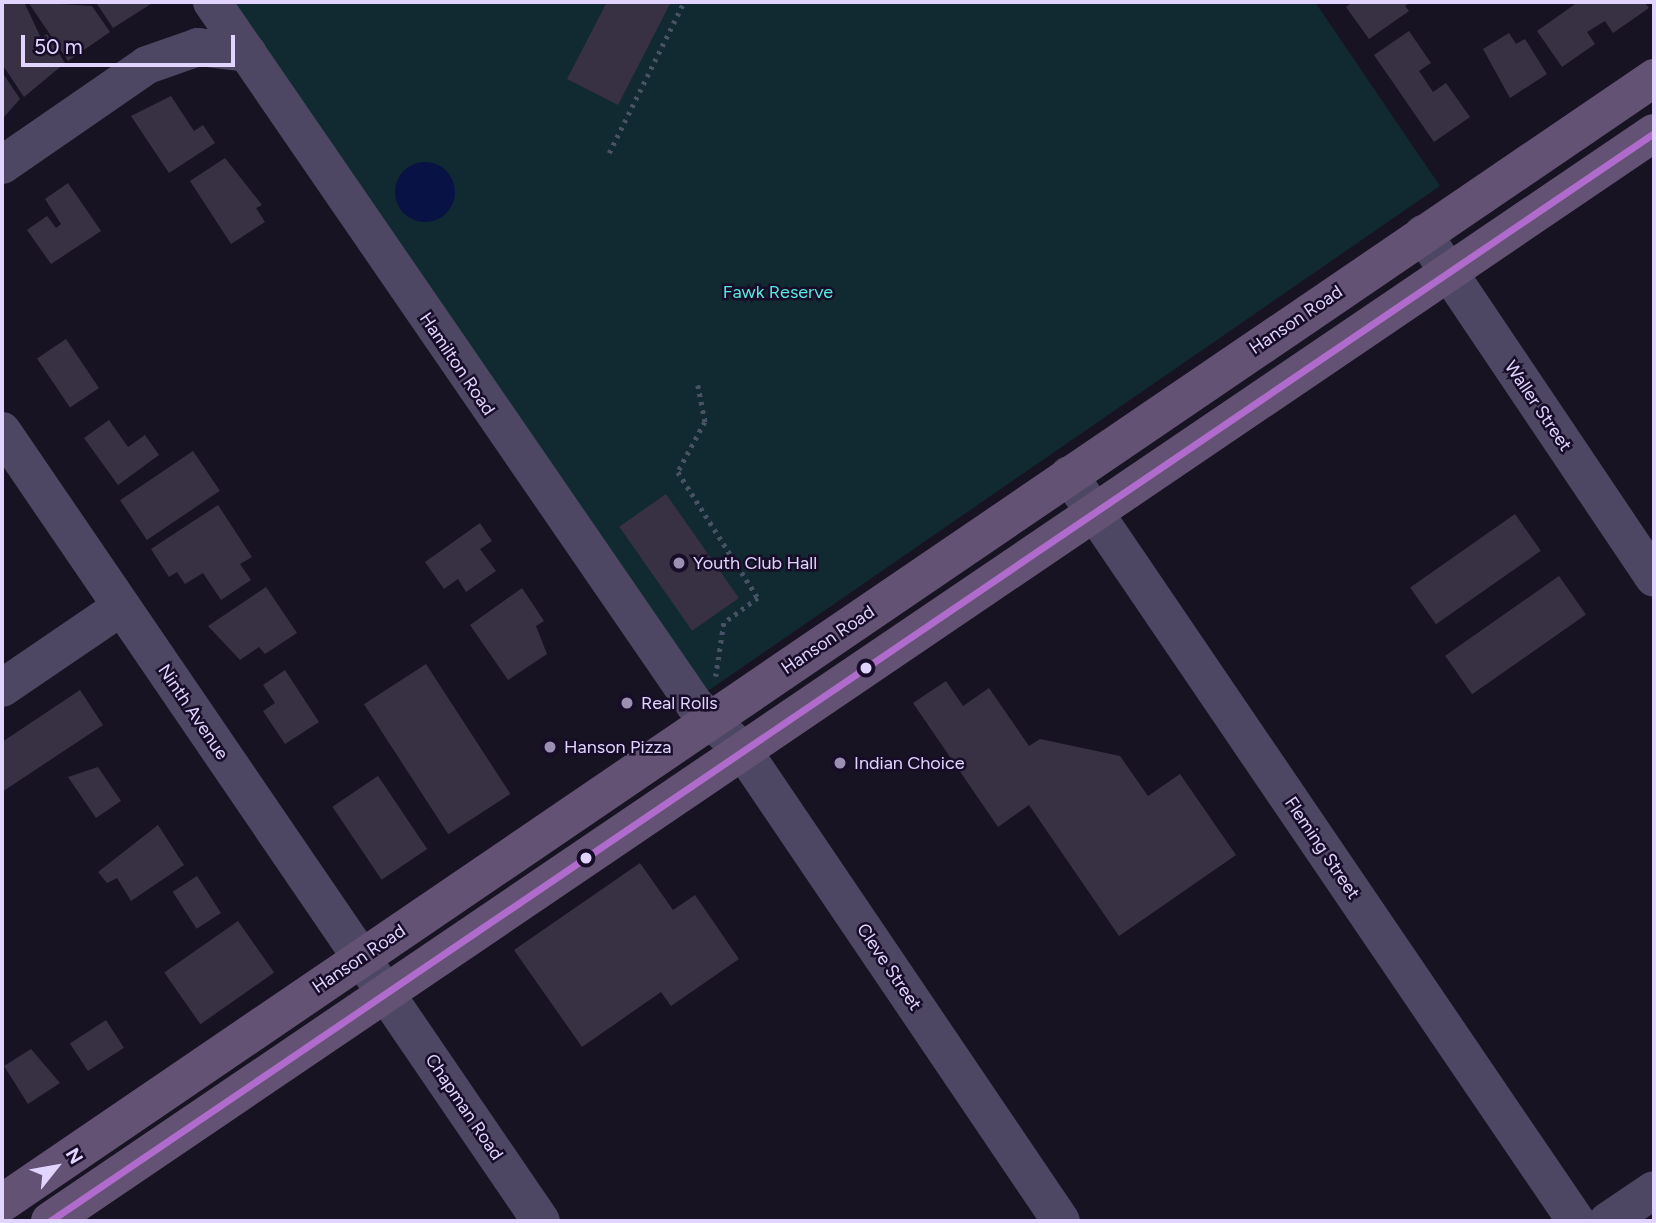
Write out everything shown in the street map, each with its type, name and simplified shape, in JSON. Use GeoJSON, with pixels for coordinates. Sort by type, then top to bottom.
{"type":"FeatureCollection","features":[{"type":"Feature","properties":{"kind":"main road","name":"Hanson Road"},"geometry":{"type":"LineString","coordinates":[[9,1208],[361,958],[1654,78]]}},
{"type":"Feature","properties":{"kind":"main road"},"geometry":{"type":"LineString","coordinates":[[50,1221],[1654,133]]}},
{"type":"Feature","properties":{"kind":"street","name":"Hamilton Road"},"geometry":{"type":"LineString","coordinates":[[212,2],[707,722]]}},
{"type":"Feature","properties":{"kind":"street"},"geometry":{"type":"LineString","coordinates":[[2,165],[147,65],[198,47],[248,53]]}},
{"type":"Feature","properties":{"kind":"street","name":"Waller Street"},"geometry":{"type":"LineString","coordinates":[[1423,234],[1447,274],[1654,578]]}},
{"type":"Feature","properties":{"kind":"street","name":"Ninth Avenue"},"geometry":{"type":"LineString","coordinates":[[2,431],[386,993]]}},
{"type":"Feature","properties":{"kind":"street","name":"Fleming Street"},"geometry":{"type":"LineString","coordinates":[[1069,475],[1576,1221]]}},
{"type":"Feature","properties":{"kind":"street"},"geometry":{"type":"LineString","coordinates":[[2,688],[121,607]]}},
{"type":"Feature","properties":{"kind":"street","name":"Cleve Street"},"geometry":{"type":"LineString","coordinates":[[707,722],[743,751],[1061,1221]]}},
{"type":"Feature","properties":{"kind":"street","name":"Chapman Road"},"geometry":{"type":"LineString","coordinates":[[386,993],[541,1221]]}},
{"type":"Feature","properties":{"kind":"street"},"geometry":{"type":"LineString","coordinates":[[1608,1221],[1654,1190]]}},
{"type":"Feature","properties":{"kind":"path"},"geometry":{"type":"LineString","coordinates":[[609,153],[684,2]]}},
{"type":"Feature","properties":{"kind":"path"},"geometry":{"type":"LineString","coordinates":[[698,385],[705,422],[678,472],[758,598],[724,623],[715,683]]}},
{"type":"Feature","properties":{"kind":"green space","name":"Fawk Reserve"},"geometry":{"type":"Polygon","coordinates":[[[228,2],[1315,2],[1440,186],[705,693],[228,2]]]}},
{"type":"Feature","properties":{"kind":"shaded area"},"geometry":{"type":"Polygon","coordinates":[[[425,162],[446,171],[455,192],[446,213],[425,222],[404,213],[395,192],[404,171],[425,162]]]}},
{"type":"Feature","properties":{"kind":"building"},"geometry":{"type":"Polygon","coordinates":[[[2,2],[24,2],[41,38],[47,34],[65,63],[24,97],[2,64],[2,2]]]}},
{"type":"Feature","properties":{"kind":"building"},"geometry":{"type":"Polygon","coordinates":[[[28,2],[92,6],[110,32],[68,61],[28,2]]]}},
{"type":"Feature","properties":{"kind":"building"},"geometry":{"type":"Polygon","coordinates":[[[100,2],[154,2],[113,28],[97,4],[100,2]]]}},
{"type":"Feature","properties":{"kind":"building"},"geometry":{"type":"Polygon","coordinates":[[[607,2],[671,2],[618,105],[567,79],[607,2]]]}},
{"type":"Feature","properties":{"kind":"building"},"geometry":{"type":"Polygon","coordinates":[[[1353,2],[1411,2],[1405,6],[1409,11],[1369,39],[1346,7],[1353,2]]]}},
{"type":"Feature","properties":{"kind":"building"},"geometry":{"type":"Polygon","coordinates":[[[1578,2],[1644,2],[1649,8],[1613,33],[1605,21],[1587,32],[1595,44],[1562,67],[1537,31],[1578,2]]]}},
{"type":"Feature","properties":{"kind":"building"},"geometry":{"type":"Polygon","coordinates":[[[1409,31],[1431,63],[1419,71],[1433,92],[1446,83],[1470,117],[1434,142],[1374,55],[1409,31]]]}},
{"type":"Feature","properties":{"kind":"building"},"geometry":{"type":"Polygon","coordinates":[[[1509,33],[1516,44],[1525,39],[1547,74],[1510,98],[1483,49],[1509,33]]]}},
{"type":"Feature","properties":{"kind":"building"},"geometry":{"type":"Polygon","coordinates":[[[2,72],[20,99],[3,118],[2,117],[2,72]]]}},
{"type":"Feature","properties":{"kind":"building"},"geometry":{"type":"Polygon","coordinates":[[[171,96],[194,131],[203,125],[215,143],[169,173],[131,116],[171,96]]]}},
{"type":"Feature","properties":{"kind":"building"},"geometry":{"type":"Polygon","coordinates":[[[225,158],[262,205],[256,208],[265,222],[231,244],[190,181],[225,158]]]}},
{"type":"Feature","properties":{"kind":"building"},"geometry":{"type":"Polygon","coordinates":[[[68,183],[101,231],[51,264],[27,230],[47,216],[56,228],[61,224],[45,199],[68,183]]]}},
{"type":"Feature","properties":{"kind":"building"},"geometry":{"type":"Polygon","coordinates":[[[66,339],[99,388],[70,407],[37,359],[66,339]]]}},
{"type":"Feature","properties":{"kind":"building"},"geometry":{"type":"Polygon","coordinates":[[[109,420],[128,447],[145,435],[159,455],[118,485],[84,438],[109,420]]]}},
{"type":"Feature","properties":{"kind":"building"},"geometry":{"type":"Polygon","coordinates":[[[193,451],[220,491],[147,540],[120,500],[193,451]]]}},
{"type":"Feature","properties":{"kind":"building","name":"Youth Club Hall"},"geometry":{"type":"Polygon","coordinates":[[[666,494],[739,598],[692,631],[619,527],[666,494]]]}},
{"type":"Feature","properties":{"kind":"building"},"geometry":{"type":"Polygon","coordinates":[[[218,505],[252,557],[240,564],[251,580],[221,600],[203,573],[185,584],[177,572],[169,577],[151,549],[218,505]]]}},
{"type":"Feature","properties":{"kind":"building"},"geometry":{"type":"Polygon","coordinates":[[[1515,514],[1541,551],[1436,624],[1410,587],[1515,514]]]}},
{"type":"Feature","properties":{"kind":"building"},"geometry":{"type":"Polygon","coordinates":[[[480,523],[492,541],[480,549],[496,571],[466,592],[458,579],[444,589],[425,562],[480,523]]]}},
{"type":"Feature","properties":{"kind":"building"},"geometry":{"type":"Polygon","coordinates":[[[1559,576],[1586,615],[1472,694],[1445,656],[1559,576]]]}},
{"type":"Feature","properties":{"kind":"building"},"geometry":{"type":"Polygon","coordinates":[[[266,587],[297,633],[265,654],[259,647],[240,660],[208,626],[266,587]]]}},
{"type":"Feature","properties":{"kind":"building"},"geometry":{"type":"Polygon","coordinates":[[[522,588],[544,621],[536,626],[547,654],[508,680],[470,625],[522,588]]]}},
{"type":"Feature","properties":{"kind":"building"},"geometry":{"type":"Polygon","coordinates":[[[426,664],[510,794],[448,834],[364,704],[426,664]]]}},
{"type":"Feature","properties":{"kind":"building"},"geometry":{"type":"Polygon","coordinates":[[[285,670],[319,722],[285,744],[263,711],[275,703],[263,685],[285,670]]]}},
{"type":"Feature","properties":{"kind":"building"},"geometry":{"type":"Polygon","coordinates":[[[946,681],[963,706],[989,688],[1029,746],[1040,739],[1120,756],[1148,796],[1180,774],[1236,855],[1119,936],[1029,805],[998,827],[913,703],[946,681]]]}},
{"type":"Feature","properties":{"kind":"building"},"geometry":{"type":"Polygon","coordinates":[[[80,690],[103,725],[2,792],[2,742],[80,690]]]}},
{"type":"Feature","properties":{"kind":"building"},"geometry":{"type":"Polygon","coordinates":[[[98,767],[121,801],[96,818],[68,777],[98,767]]]}},
{"type":"Feature","properties":{"kind":"building"},"geometry":{"type":"Polygon","coordinates":[[[378,776],[427,849],[382,880],[332,807],[378,776]]]}},
{"type":"Feature","properties":{"kind":"building"},"geometry":{"type":"Polygon","coordinates":[[[158,825],[184,865],[131,901],[117,878],[107,883],[98,872],[158,825]]]}},
{"type":"Feature","properties":{"kind":"building"},"geometry":{"type":"Polygon","coordinates":[[[640,863],[673,910],[695,895],[739,959],[671,1006],[661,992],[582,1047],[514,950],[640,863]]]}},
{"type":"Feature","properties":{"kind":"building"},"geometry":{"type":"Polygon","coordinates":[[[197,876],[221,913],[197,929],[173,892],[197,876]]]}},
{"type":"Feature","properties":{"kind":"building"},"geometry":{"type":"Polygon","coordinates":[[[238,921],[274,973],[200,1024],[164,973],[238,921]]]}},
{"type":"Feature","properties":{"kind":"building"},"geometry":{"type":"Polygon","coordinates":[[[106,1020],[124,1048],[88,1071],[70,1043],[106,1020]]]}},
{"type":"Feature","properties":{"kind":"building"},"geometry":{"type":"Polygon","coordinates":[[[31,1049],[60,1083],[28,1104],[4,1066],[31,1049]]]}},
{"type":"Feature","properties":{"kind":"transit line"},"geometry":{"type":"LineString","coordinates":[[50,1221],[1654,133]]}},
{"type":"Feature","properties":{"kind":"place","name":"Youth Club Hall"},"geometry":{"type":"Point","coordinates":[679,563]}},
{"type":"Feature","properties":{"kind":"place","name":"Real Rolls"},"geometry":{"type":"Point","coordinates":[627,703]}},
{"type":"Feature","properties":{"kind":"place","name":"Hanson Pizza"},"geometry":{"type":"Point","coordinates":[550,747]}},
{"type":"Feature","properties":{"kind":"place","name":"Indian Choice"},"geometry":{"type":"Point","coordinates":[840,763]}}]}
